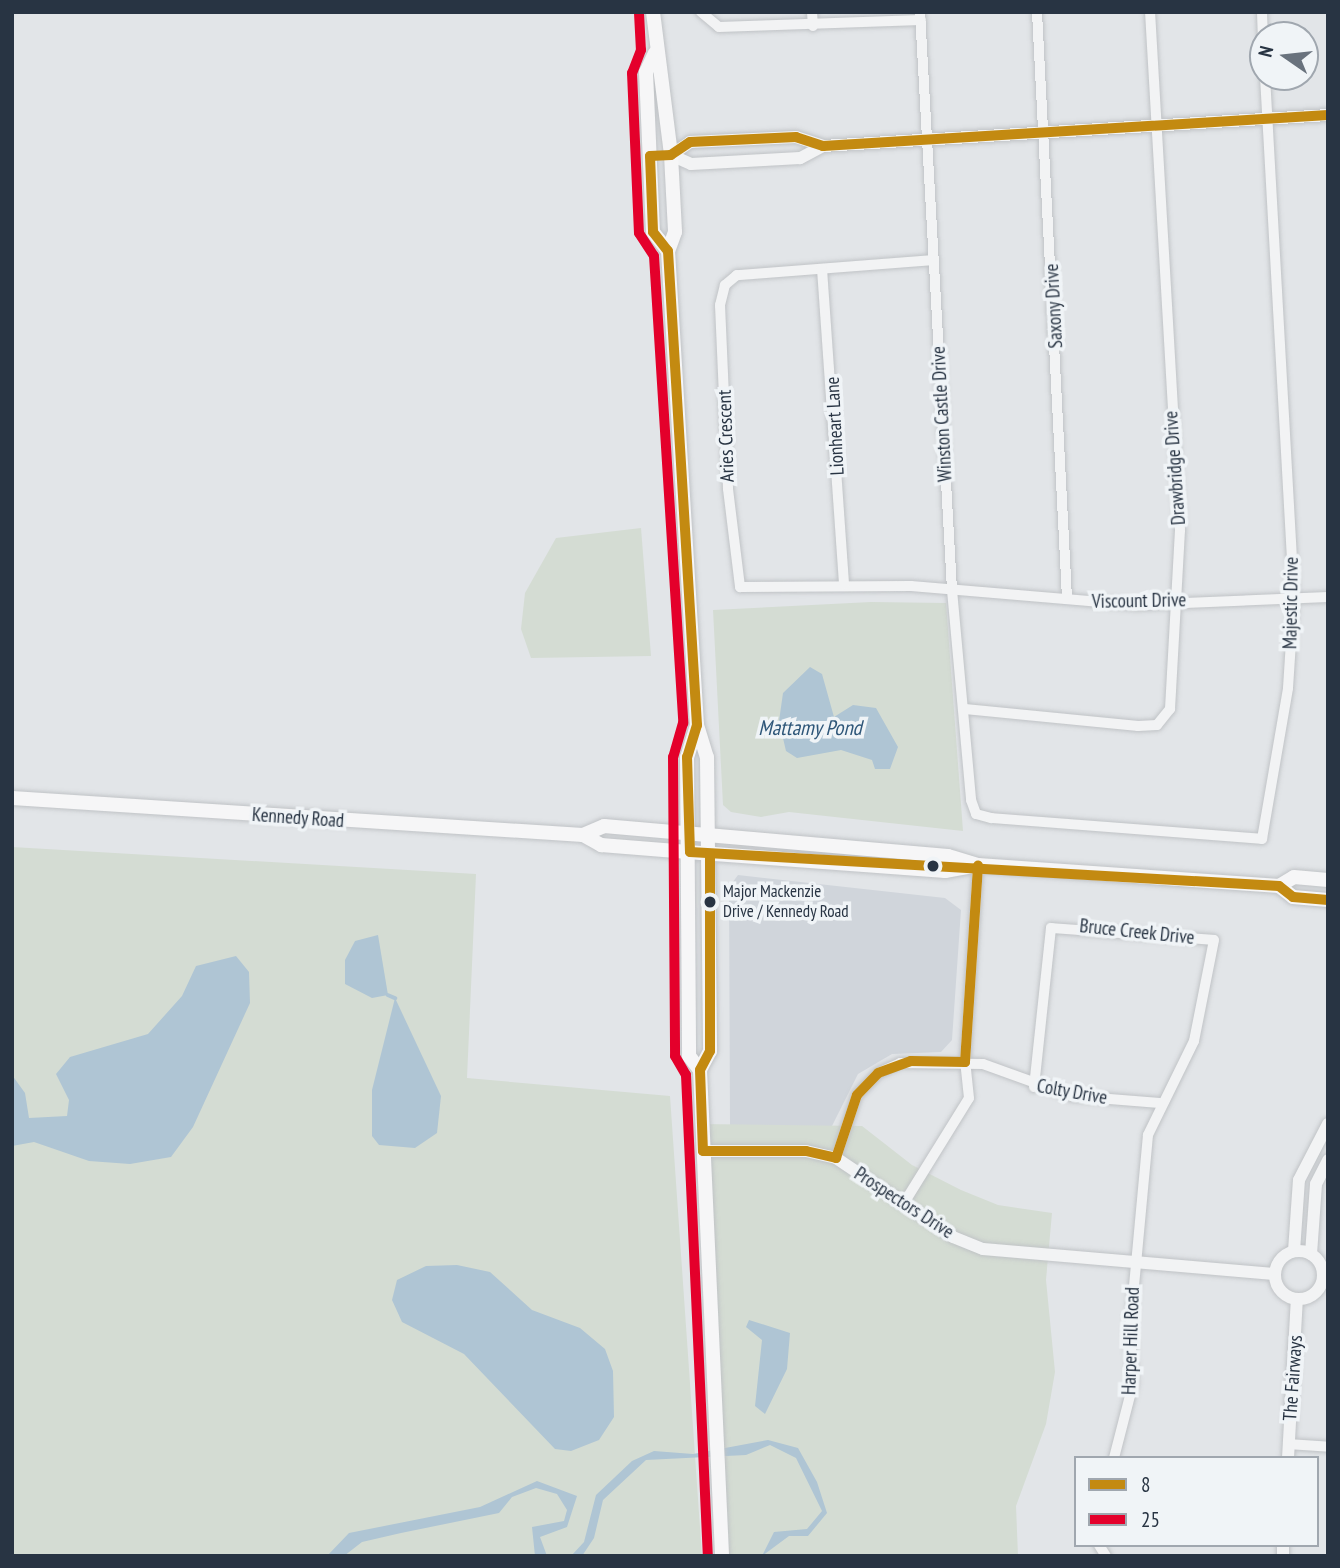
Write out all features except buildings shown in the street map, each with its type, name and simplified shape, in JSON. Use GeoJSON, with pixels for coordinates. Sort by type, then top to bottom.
{"type":"FeatureCollection","features":[{"type":"Feature","properties":{"kind":"main road"},"geometry":{"type":"LineString","coordinates":[[653,12],[655,52],[664,71],[671,155],[675,232],[668,251],[698,725],[707,757],[710,1051],[699,1070]]}},
{"type":"Feature","properties":{"kind":"main road"},"geometry":{"type":"LineString","coordinates":[[655,52],[646,72],[653,232],[668,251]]}},
{"type":"Feature","properties":{"kind":"main road"},"geometry":{"type":"LineString","coordinates":[[698,725],[687,757],[690,834],[689,1056],[699,1070],[722,1556]]}},
{"type":"Feature","properties":{"kind":"main road","name":"Kennedy Road"},"geometry":{"type":"LineString","coordinates":[[12,798],[583,835],[601,845],[945,871],[978,865]]}},
{"type":"Feature","properties":{"kind":"main road","name":"Kennedy Road"},"geometry":{"type":"LineString","coordinates":[[583,835],[604,826],[948,856],[978,865],[1279,886],[1293,897],[1328,900]]}},
{"type":"Feature","properties":{"kind":"main road","name":"Kennedy Road"},"geometry":{"type":"LineString","coordinates":[[1279,886],[1294,877],[1328,880]]}},
{"type":"Feature","properties":{"kind":"street"},"geometry":{"type":"LineString","coordinates":[[701,12],[719,27],[813,26],[921,16]]}},
{"type":"Feature","properties":{"kind":"street"},"geometry":{"type":"LineString","coordinates":[[812,12],[813,26]]}},
{"type":"Feature","properties":{"kind":"street","name":"Saxony Drive"},"geometry":{"type":"LineString","coordinates":[[1037,12],[1067,599]]}},
{"type":"Feature","properties":{"kind":"street","name":"Drawbridge Drive"},"geometry":{"type":"LineString","coordinates":[[965,709],[1157,725],[1170,709],[1181,601],[1150,12]]}},
{"type":"Feature","properties":{"kind":"street","name":"Winston Castle Drive"},"geometry":{"type":"LineString","coordinates":[[921,16],[952,590],[976,814]]}},
{"type":"Feature","properties":{"kind":"street","name":"Majestic Drive"},"geometry":{"type":"LineString","coordinates":[[976,814],[1262,839],[1288,688],[1294,595],[1266,91]]}},
{"type":"Feature","properties":{"kind":"street"},"geometry":{"type":"LineString","coordinates":[[671,155],[690,142],[796,137],[823,146],[1328,115]]}},
{"type":"Feature","properties":{"kind":"street"},"geometry":{"type":"LineString","coordinates":[[671,155],[691,164],[800,158],[823,146]]}},
{"type":"Feature","properties":{"kind":"street","name":"Aries Crescent"},"geometry":{"type":"LineString","coordinates":[[934,260],[737,275],[725,285],[720,305],[732,561],[736,580],[748,591],[844,584],[952,590]]}},
{"type":"Feature","properties":{"kind":"street","name":"Lionheart Lane"},"geometry":{"type":"LineString","coordinates":[[822,269],[844,584]]}},
{"type":"Feature","properties":{"kind":"street","name":"Viscount Drive"},"geometry":{"type":"LineString","coordinates":[[952,590],[1136,605],[1294,595],[1328,597]]}},
{"type":"Feature","properties":{"kind":"street"},"geometry":{"type":"LineString","coordinates":[[904,1202],[951,1133],[969,1098],[965,1062],[978,865]]}},
{"type":"Feature","properties":{"kind":"street","name":"Bruce Creek Drive"},"geometry":{"type":"LineString","coordinates":[[1034,1087],[1051,928],[1214,940],[1202,1015],[1160,1103],[1148,1135],[1135,1264]]}},
{"type":"Feature","properties":{"kind":"street","name":"Colty Drive"},"geometry":{"type":"LineString","coordinates":[[836,1158],[857,1095],[878,1073],[911,1061],[965,1062],[1034,1087],[1160,1103]]}},
{"type":"Feature","properties":{"kind":"street"},"geometry":{"type":"LineString","coordinates":[[1328,1124],[1299,1180],[1294,1251],[1274,1274],[1282,1292],[1297,1299],[1315,1293],[1325,1273],[1311,1254],[1316,1184],[1328,1160]]}},
{"type":"Feature","properties":{"kind":"street","name":"Prospectors Drive"},"geometry":{"type":"LineString","coordinates":[[703,1151],[806,1150],[836,1158],[953,1237],[983,1249],[1274,1274]]}},
{"type":"Feature","properties":{"kind":"street"},"geometry":{"type":"LineString","coordinates":[[1294,1251],[1311,1254]]}},
{"type":"Feature","properties":{"kind":"street","name":"Harper Hill Road"},"geometry":{"type":"LineString","coordinates":[[1115,1456],[1133,1384],[1135,1264]]}},
{"type":"Feature","properties":{"kind":"street","name":"The Fairways"},"geometry":{"type":"LineString","coordinates":[[1288,1451],[1297,1299]]}},
{"type":"Feature","properties":{"kind":"street"},"geometry":{"type":"LineString","coordinates":[[1288,1451],[1328,1447]]}},
{"type":"Feature","properties":{"kind":"shaded area"},"geometry":{"type":"Polygon","coordinates":[[[641,528],[651,656],[531,658],[521,629],[525,593],[556,538],[641,528]]]}},
{"type":"Feature","properties":{"kind":"shaded area"},"geometry":{"type":"Polygon","coordinates":[[[871,602],[946,603],[963,831],[789,812],[761,817],[731,812],[723,805],[713,610],[871,602]]]}},
{"type":"Feature","properties":{"kind":"shaded area"},"geometry":{"type":"Polygon","coordinates":[[[12,847],[476,874],[467,1078],[670,1096],[702,1556],[12,1556],[12,847]]]}},
{"type":"Feature","properties":{"kind":"shaded area"},"geometry":{"type":"Polygon","coordinates":[[[738,875],[945,898],[961,910],[952,1040],[941,1052],[892,1054],[858,1074],[829,1132],[730,1125],[729,887],[738,875]]]}},
{"type":"Feature","properties":{"kind":"shaded area"},"geometry":{"type":"Polygon","coordinates":[[[698,1124],[862,1126],[912,1165],[961,1190],[998,1205],[1052,1213],[1046,1280],[1055,1372],[1046,1424],[1016,1506],[1018,1556],[716,1556],[698,1124]]]}},
{"type":"Feature","properties":{"kind":"water","name":"Mattamy Pond"},"geometry":{"type":"Polygon","coordinates":[[[810,667],[822,674],[834,717],[853,705],[876,708],[898,747],[890,769],[875,769],[872,760],[841,750],[797,758],[786,751],[779,721],[783,693],[810,667]]]}},
{"type":"Feature","properties":{"kind":"water"},"geometry":{"type":"Polygon","coordinates":[[[378,935],[388,995],[372,998],[345,984],[345,960],[355,941],[378,935]]]}},
{"type":"Feature","properties":{"kind":"water"},"geometry":{"type":"Polygon","coordinates":[[[236,956],[249,972],[250,1003],[193,1127],[171,1157],[130,1164],[89,1161],[34,1142],[12,1146],[12,1075],[25,1093],[29,1118],[67,1116],[69,1100],[56,1074],[70,1057],[148,1034],[182,996],[196,966],[236,956]]]}},
{"type":"Feature","properties":{"kind":"water"},"geometry":{"type":"Polygon","coordinates":[[[395,998],[441,1096],[437,1133],[415,1148],[379,1145],[372,1136],[372,1090],[395,998]]]}},
{"type":"Feature","properties":{"kind":"water"},"geometry":{"type":"Polygon","coordinates":[[[457,1265],[490,1272],[532,1310],[580,1328],[605,1349],[613,1371],[614,1417],[599,1440],[571,1451],[555,1449],[464,1354],[402,1322],[392,1300],[397,1280],[426,1266],[457,1265]]]}},
{"type":"Feature","properties":{"kind":"water"},"geometry":{"type":"Polygon","coordinates":[[[749,1320],[790,1333],[787,1369],[765,1414],[755,1406],[762,1340],[746,1327],[749,1320]]]}},
{"type":"Feature","properties":{"kind":"water"},"geometry":{"type":"Polygon","coordinates":[[[768,1440],[798,1448],[817,1482],[827,1513],[808,1536],[789,1536],[762,1556],[774,1532],[807,1529],[822,1511],[796,1458],[770,1445],[746,1455],[646,1460],[603,1500],[594,1538],[582,1556],[571,1556],[584,1542],[596,1495],[632,1461],[654,1451],[693,1454],[768,1440]]]}},
{"type":"Feature","properties":{"kind":"water"},"geometry":{"type":"Polygon","coordinates":[[[537,1481],[577,1496],[567,1527],[540,1537],[547,1556],[535,1556],[532,1527],[564,1521],[567,1510],[557,1494],[536,1488],[512,1497],[499,1513],[362,1542],[344,1556],[327,1556],[349,1533],[480,1507],[537,1481]]]}},
{"type":"Feature","properties":{"kind":"waterway"},"geometry":{"type":"LineString","coordinates":[[388,995],[395,998]]}},
{"type":"Feature","properties":{"kind":"transit line","name":"25"},"geometry":{"type":"LineString","coordinates":[[639,13],[641,50],[632,73],[639,233],[654,256],[683,723],[673,757],[675,1056],[686,1075],[708,1556]]}},
{"type":"Feature","properties":{"kind":"transit line","name":"8"},"geometry":{"type":"LineString","coordinates":[[1328,115],[823,146],[796,137],[690,142],[671,155],[650,156],[653,232],[668,251],[697,725],[687,757],[690,852],[1279,886],[1293,897],[1328,900]]}},
{"type":"Feature","properties":{"kind":"transit line","name":"8"},"geometry":{"type":"LineString","coordinates":[[710,854],[710,1051],[700,1070],[703,1151],[806,1151],[836,1158],[857,1095],[878,1073],[911,1061],[965,1062],[978,865]]}},
{"type":"Feature","properties":{"kind":"place","name":"Major Mackenzie Drive / Kennedy Road"},"geometry":{"type":"Point","coordinates":[710,902]}}]}
